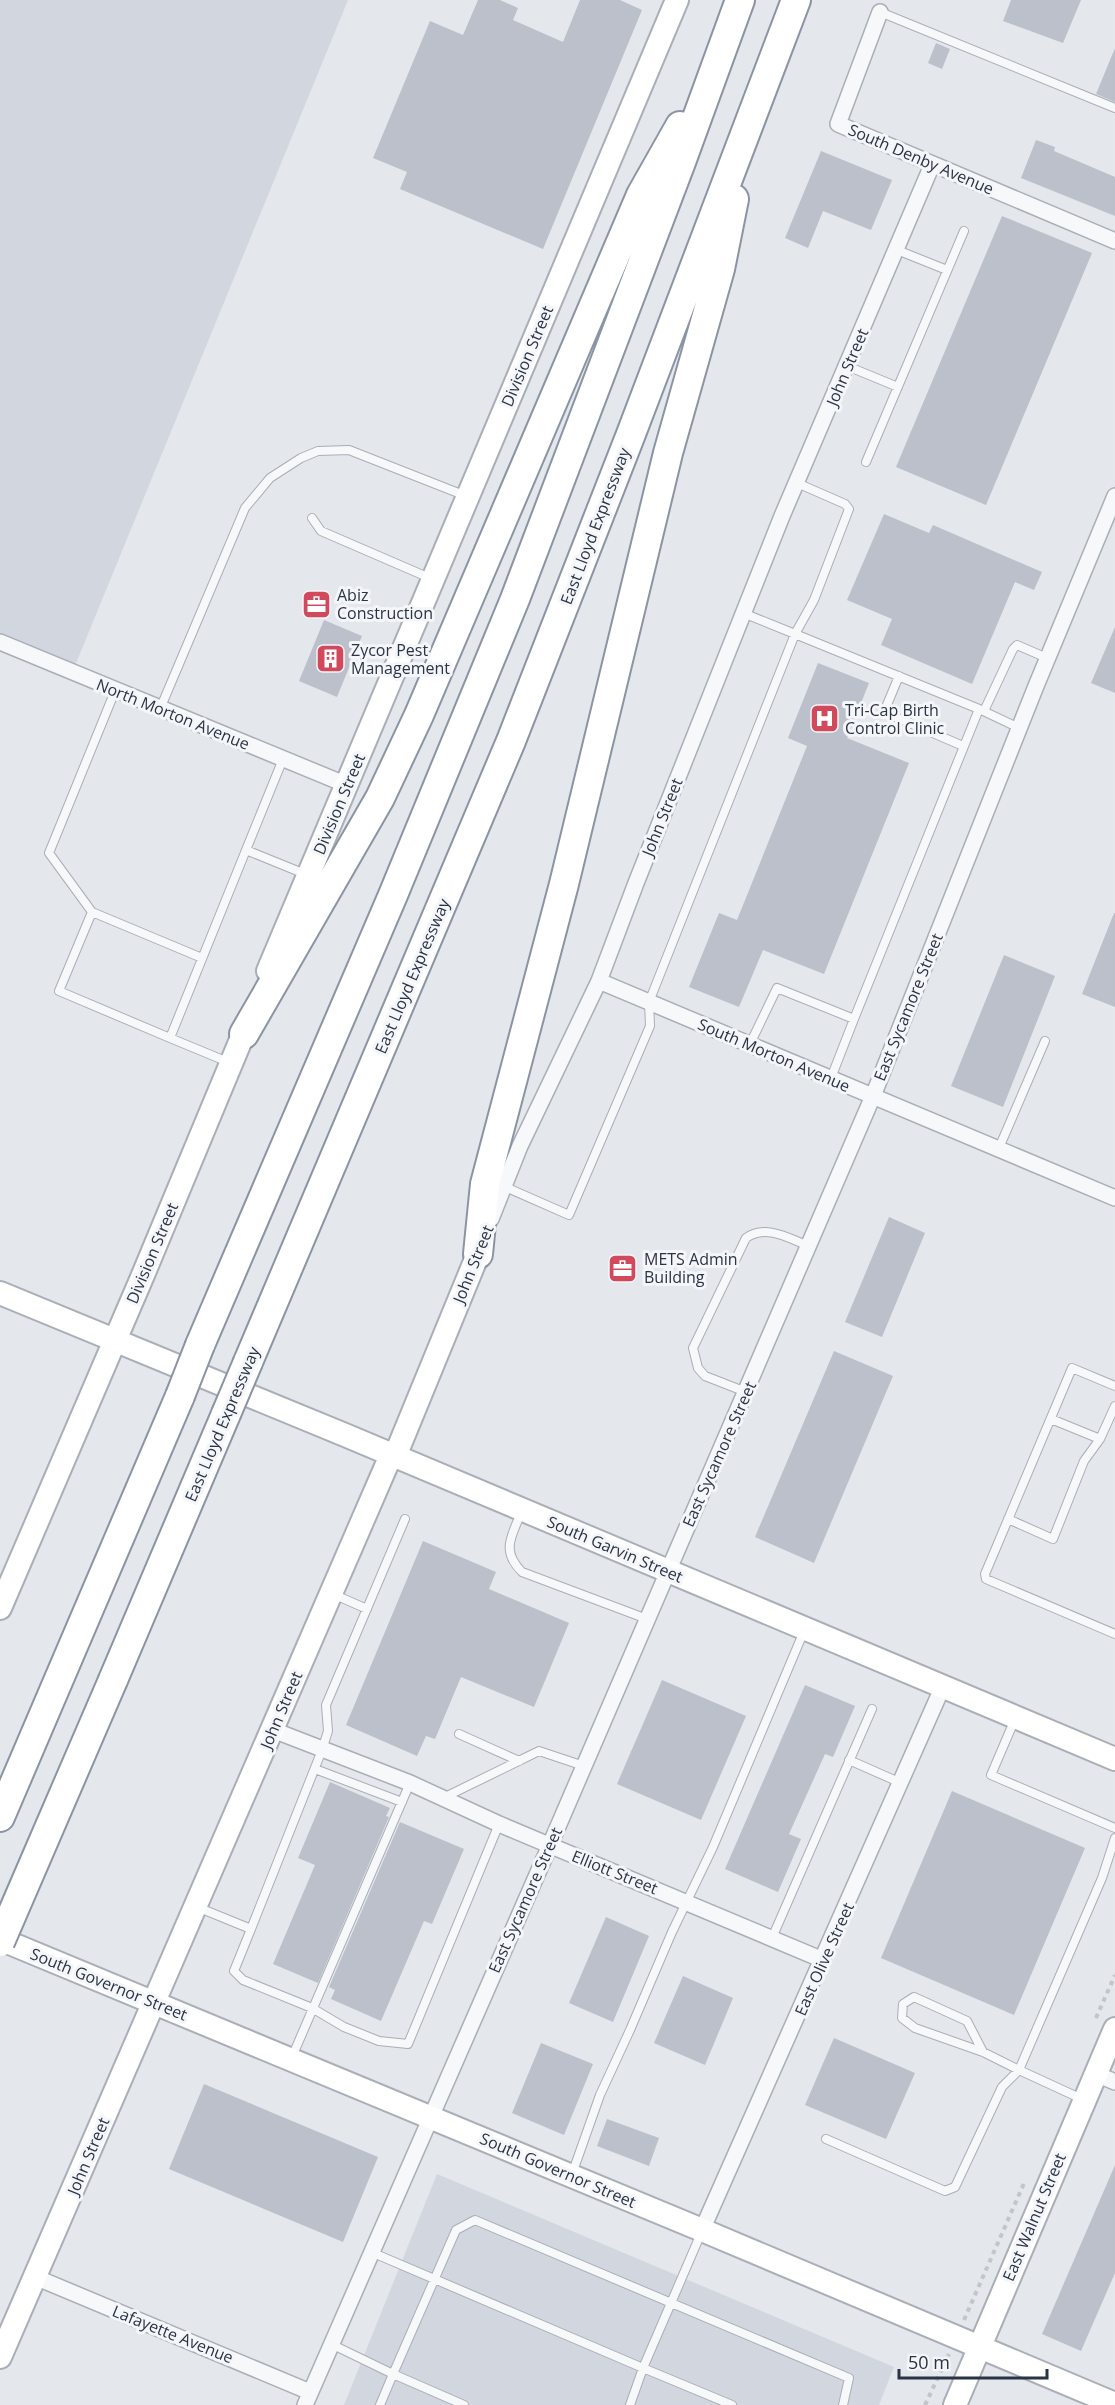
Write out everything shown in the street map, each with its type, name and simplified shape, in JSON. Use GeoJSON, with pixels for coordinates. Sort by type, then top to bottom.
{"type":"FeatureCollection","features":[{"type":"Feature","properties":{"kind":"highway"},"geometry":{"type":"LineString","coordinates":[[0,1817],[389,906],[515,598],[681,162],[740,0]]}},
{"type":"Feature","properties":{"kind":"highway","name":"East Lloyd Expressway"},"geometry":{"type":"LineString","coordinates":[[0,1940],[113,1680],[511,741],[627,445],[796,0]]}},
{"type":"Feature","properties":{"kind":"highway"},"geometry":{"type":"LineString","coordinates":[[244,1034],[380,798],[419,715],[641,195],[715,64]]}},
{"type":"Feature","properties":{"kind":"highway"},"geometry":{"type":"LineString","coordinates":[[478,1254],[485,1184],[564,884],[668,453],[720,269],[751,114]]}},
{"type":"Feature","properties":{"kind":"main road","name":"Division Street"},"geometry":{"type":"LineString","coordinates":[[0,1608],[244,1034],[677,0]]}},
{"type":"Feature","properties":{"kind":"main road","name":"John Street"},"geometry":{"type":"LineString","coordinates":[[0,2357],[391,1455],[398,1449],[478,1254]]}},
{"type":"Feature","properties":{"kind":"main road","name":"South Garvin Street"},"geometry":{"type":"LineString","coordinates":[[0,1293],[1115,1759]]}},
{"type":"Feature","properties":{"kind":"main road","name":"South Governor Street"},"geometry":{"type":"LineString","coordinates":[[0,1940],[430,2116],[1115,2404]]}},
{"type":"Feature","properties":{"kind":"main road","name":"East Walnut Street"},"geometry":{"type":"LineString","coordinates":[[955,2405],[1083,2100],[1105,2078],[1115,2029]]}},
{"type":"Feature","properties":{"kind":"street","name":"South Denby Avenue"},"geometry":{"type":"LineString","coordinates":[[880,12],[838,124],[1115,241]]}},
{"type":"Feature","properties":{"kind":"street","name":"John Street"},"geometry":{"type":"LineString","coordinates":[[478,1254],[503,1186],[599,981],[743,613],[932,165]]}},
{"type":"Feature","properties":{"kind":"street","name":"East Sycamore Street"},"geometry":{"type":"LineString","coordinates":[[307,2399],[550,1845],[873,1096],[1047,658],[1115,496]]}},
{"type":"Feature","properties":{"kind":"street","name":"North Morton Avenue"},"geometry":{"type":"LineString","coordinates":[[0,642],[347,785]]}},
{"type":"Feature","properties":{"kind":"street","name":"South Morton Avenue"},"geometry":{"type":"LineString","coordinates":[[599,981],[1115,1198]]}},
{"type":"Feature","properties":{"kind":"street","name":"East Olive Street"},"geometry":{"type":"LineString","coordinates":[[702,2230],[943,1686]]}},
{"type":"Feature","properties":{"kind":"street","name":"Elliott Street"},"geometry":{"type":"LineString","coordinates":[[273,1730],[410,1783],[499,1824],[823,1960]]}},
{"type":"Feature","properties":{"kind":"street","name":"Lafayette Avenue"},"geometry":{"type":"LineString","coordinates":[[35,2277],[307,2399]]}},
{"type":"Feature","properties":{"kind":"lane"},"geometry":{"type":"LineString","coordinates":[[880,12],[1115,108]]}},
{"type":"Feature","properties":{"kind":"lane"},"geometry":{"type":"LineString","coordinates":[[866,462],[964,231]]}},
{"type":"Feature","properties":{"kind":"lane"},"geometry":{"type":"LineString","coordinates":[[897,250],[947,270]]}},
{"type":"Feature","properties":{"kind":"lane"},"geometry":{"type":"LineString","coordinates":[[847,366],[898,387]]}},
{"type":"Feature","properties":{"kind":"lane"},"geometry":{"type":"LineString","coordinates":[[160,709],[245,508],[270,478],[301,458],[318,451],[349,450],[468,497]]}},
{"type":"Feature","properties":{"kind":"lane"},"geometry":{"type":"LineString","coordinates":[[503,1186],[569,1215],[650,1026],[649,1002],[795,634],[814,600],[849,509],[845,504],[797,483]]}},
{"type":"Feature","properties":{"kind":"lane"},"geometry":{"type":"LineString","coordinates":[[312,518],[321,531],[434,579]]}},
{"type":"Feature","properties":{"kind":"lane"},"geometry":{"type":"LineString","coordinates":[[743,613],[981,710],[1019,728]]}},
{"type":"Feature","properties":{"kind":"lane"},"geometry":{"type":"LineString","coordinates":[[831,1078],[963,746],[981,710],[1017,645],[1047,658]]}},
{"type":"Feature","properties":{"kind":"lane"},"geometry":{"type":"LineString","coordinates":[[899,676],[884,712],[963,746]]}},
{"type":"Feature","properties":{"kind":"lane"},"geometry":{"type":"LineString","coordinates":[[115,690],[49,853],[92,912],[202,958]]}},
{"type":"Feature","properties":{"kind":"lane"},"geometry":{"type":"LineString","coordinates":[[170,1038],[284,759]]}},
{"type":"Feature","properties":{"kind":"lane"},"geometry":{"type":"LineString","coordinates":[[246,850],[309,875]]}},
{"type":"Feature","properties":{"kind":"lane"},"geometry":{"type":"LineString","coordinates":[[92,912],[59,991],[231,1064]]}},
{"type":"Feature","properties":{"kind":"lane"},"geometry":{"type":"LineString","coordinates":[[750,1044],[777,988],[854,1019]]}},
{"type":"Feature","properties":{"kind":"lane"},"geometry":{"type":"LineString","coordinates":[[999,1148],[1045,1041]]}},
{"type":"Feature","properties":{"kind":"lane"},"geometry":{"type":"LineString","coordinates":[[746,1392],[705,1376],[698,1368],[693,1348],[746,1238],[753,1233],[770,1231],[809,1246]]}},
{"type":"Feature","properties":{"kind":"lane"},"geometry":{"type":"LineString","coordinates":[[1115,1386],[1072,1368],[985,1574],[986,1579],[1115,1634]]}},
{"type":"Feature","properties":{"kind":"lane"},"geometry":{"type":"LineString","coordinates":[[1008,1519],[1053,1539],[1084,1461],[1100,1439],[1115,1406]]}},
{"type":"Feature","properties":{"kind":"lane"},"geometry":{"type":"LineString","coordinates":[[1051,1419],[1100,1439]]}},
{"type":"Feature","properties":{"kind":"lane"},"geometry":{"type":"LineString","coordinates":[[522,1510],[509,1544],[512,1562],[522,1572],[647,1619]]}},
{"type":"Feature","properties":{"kind":"lane"},"geometry":{"type":"LineString","coordinates":[[405,1519],[326,1705],[328,1731],[322,1750],[234,1971],[243,1980],[312,2008],[344,2027],[379,2041],[408,2044],[499,1824]]}},
{"type":"Feature","properties":{"kind":"lane"},"geometry":{"type":"LineString","coordinates":[[332,1594],[367,1609]]}},
{"type":"Feature","properties":{"kind":"lane"},"geometry":{"type":"LineString","coordinates":[[572,2176],[600,2095],[672,1932],[688,1902],[805,1629]]}},
{"type":"Feature","properties":{"kind":"lane"},"geometry":{"type":"LineString","coordinates":[[772,1938],[872,1709]]}},
{"type":"Feature","properties":{"kind":"lane"},"geometry":{"type":"LineString","coordinates":[[1016,1717],[991,1775],[1115,1828]]}},
{"type":"Feature","properties":{"kind":"lane"},"geometry":{"type":"LineString","coordinates":[[459,1734],[519,1761]]}},
{"type":"Feature","properties":{"kind":"lane"},"geometry":{"type":"LineString","coordinates":[[443,1798],[539,1751],[584,1766]]}},
{"type":"Feature","properties":{"kind":"lane"},"geometry":{"type":"LineString","coordinates":[[849,1760],[901,1783]]}},
{"type":"Feature","properties":{"kind":"lane"},"geometry":{"type":"LineString","coordinates":[[315,1768],[402,1802]]}},
{"type":"Feature","properties":{"kind":"lane"},"geometry":{"type":"LineString","coordinates":[[291,2059],[410,1783]]}},
{"type":"Feature","properties":{"kind":"lane"},"geometry":{"type":"LineString","coordinates":[[826,2139],[945,2191],[955,2187],[1002,2087],[1019,2070],[1102,1878],[1115,1838]]}},
{"type":"Feature","properties":{"kind":"lane"},"geometry":{"type":"LineString","coordinates":[[196,1906],[251,1929]]}},
{"type":"Feature","properties":{"kind":"lane"},"geometry":{"type":"LineString","coordinates":[[983,2052],[967,2021],[914,1997],[903,2004],[902,2018],[915,2028],[983,2052],[1083,2100]]}},
{"type":"Feature","properties":{"kind":"lane"},"geometry":{"type":"LineString","coordinates":[[380,2405],[433,2278],[456,2230],[475,2220],[849,2378],[843,2405]]}},
{"type":"Feature","properties":{"kind":"lane"},"geometry":{"type":"LineString","coordinates":[[630,2405],[670,2303],[702,2230]]}},
{"type":"Feature","properties":{"kind":"lane"},"geometry":{"type":"LineString","coordinates":[[371,2252],[732,2405]]}},
{"type":"Feature","properties":{"kind":"lane"},"geometry":{"type":"LineString","coordinates":[[331,2344],[464,2405]]}},
{"type":"Feature","properties":{"kind":"path"},"geometry":{"type":"LineString","coordinates":[[1092,2028],[1115,1975]]}},
{"type":"Feature","properties":{"kind":"path"},"geometry":{"type":"LineString","coordinates":[[925,2405],[957,2338],[1027,2177]]}},
{"type":"Feature","properties":{"kind":"shaded area"},"geometry":{"type":"Polygon","coordinates":[[[0,0],[348,0],[72,673],[0,644],[0,0]]]}},
{"type":"Feature","properties":{"kind":"shaded area"},"geometry":{"type":"Polygon","coordinates":[[[437,2174],[894,2367],[879,2405],[344,2405],[437,2174]]]}},
{"type":"Feature","properties":{"kind":"building"},"geometry":{"type":"Polygon","coordinates":[[[478,0],[500,0],[518,8],[513,20],[563,42],[580,0],[620,0],[642,10],[543,249],[400,189],[407,172],[373,158],[430,21],[463,35],[478,0]]]}},
{"type":"Feature","properties":{"kind":"building"},"geometry":{"type":"Polygon","coordinates":[[[1011,0],[1081,0],[1063,43],[1003,21],[1011,0]]]}},
{"type":"Feature","properties":{"kind":"building"},"geometry":{"type":"Polygon","coordinates":[[[936,43],[950,49],[942,69],[928,63],[936,43]]]}},
{"type":"Feature","properties":{"kind":"building"},"geometry":{"type":"Polygon","coordinates":[[[1115,48],[1115,102],[1096,94],[1115,48]]]}},
{"type":"Feature","properties":{"kind":"building"},"geometry":{"type":"Polygon","coordinates":[[[1036,140],[1055,147],[1054,151],[1115,177],[1115,216],[1021,178],[1036,140]]]}},
{"type":"Feature","properties":{"kind":"building"},"geometry":{"type":"Polygon","coordinates":[[[821,151],[892,180],[871,230],[823,211],[808,248],[785,238],[821,151]]]}},
{"type":"Feature","properties":{"kind":"building"},"geometry":{"type":"Polygon","coordinates":[[[1002,216],[1092,253],[986,505],[896,467],[1002,216]]]}},
{"type":"Feature","properties":{"kind":"building"},"geometry":{"type":"Polygon","coordinates":[[[884,514],[929,533],[933,525],[1042,572],[1034,590],[1015,582],[972,684],[881,645],[892,619],[847,600],[884,514]]]}},
{"type":"Feature","properties":{"kind":"building","name":"Zycor Pest Management"},"geometry":{"type":"Polygon","coordinates":[[[324,620],[362,636],[337,697],[299,681],[324,620]]]}},
{"type":"Feature","properties":{"kind":"building"},"geometry":{"type":"Polygon","coordinates":[[[1115,627],[1115,693],[1091,683],[1115,627]]]}},
{"type":"Feature","properties":{"kind":"building"},"geometry":{"type":"Polygon","coordinates":[[[818,663],[869,683],[847,738],[909,763],[824,974],[763,950],[739,1007],[689,987],[719,913],[737,920],[807,746],[788,738],[818,663]]]}},
{"type":"Feature","properties":{"kind":"building"},"geometry":{"type":"Polygon","coordinates":[[[1115,913],[1115,1007],[1082,994],[1115,913]]]}},
{"type":"Feature","properties":{"kind":"building"},"geometry":{"type":"Polygon","coordinates":[[[1004,955],[1055,976],[1003,1107],[951,1086],[1004,955]]]}},
{"type":"Feature","properties":{"kind":"building"},"geometry":{"type":"Polygon","coordinates":[[[889,1217],[925,1233],[882,1337],[845,1322],[889,1217]]]}},
{"type":"Feature","properties":{"kind":"building"},"geometry":{"type":"Polygon","coordinates":[[[834,1351],[893,1376],[814,1563],[755,1537],[834,1351]]]}},
{"type":"Feature","properties":{"kind":"building"},"geometry":{"type":"Polygon","coordinates":[[[423,1541],[496,1572],[489,1589],[569,1623],[534,1707],[461,1677],[435,1739],[426,1736],[417,1756],[346,1725],[423,1541]]]}},
{"type":"Feature","properties":{"kind":"building"},"geometry":{"type":"Polygon","coordinates":[[[662,1680],[746,1716],[701,1820],[617,1784],[662,1680]]]}},
{"type":"Feature","properties":{"kind":"building"},"geometry":{"type":"Polygon","coordinates":[[[805,1685],[855,1706],[833,1757],[825,1754],[789,1834],[801,1839],[778,1892],[725,1869],[805,1685]]]}},
{"type":"Feature","properties":{"kind":"building"},"geometry":{"type":"Polygon","coordinates":[[[330,1782],[390,1808],[386,1816],[389,1817],[318,1983],[273,1964],[315,1865],[298,1858],[330,1782]]]}},
{"type":"Feature","properties":{"kind":"building"},"geometry":{"type":"Polygon","coordinates":[[[952,1791],[1085,1848],[1014,2015],[881,1958],[952,1791]]]}},
{"type":"Feature","properties":{"kind":"building"},"geometry":{"type":"Polygon","coordinates":[[[400,1822],[464,1849],[432,1924],[424,1921],[381,2021],[331,1999],[335,1990],[329,1987],[400,1822]]]}},
{"type":"Feature","properties":{"kind":"building"},"geometry":{"type":"Polygon","coordinates":[[[606,1917],[649,1936],[613,2022],[569,2003],[606,1917]]]}},
{"type":"Feature","properties":{"kind":"building"},"geometry":{"type":"Polygon","coordinates":[[[683,1976],[733,1998],[705,2065],[654,2043],[683,1976]]]}},
{"type":"Feature","properties":{"kind":"building"},"geometry":{"type":"Polygon","coordinates":[[[834,2038],[915,2073],[886,2139],[805,2105],[834,2038]]]}},
{"type":"Feature","properties":{"kind":"building"},"geometry":{"type":"Polygon","coordinates":[[[541,2043],[593,2064],[564,2135],[512,2113],[541,2043]]]}},
{"type":"Feature","properties":{"kind":"building"},"geometry":{"type":"Polygon","coordinates":[[[204,2084],[378,2157],[343,2242],[169,2169],[204,2084]]]}},
{"type":"Feature","properties":{"kind":"building"},"geometry":{"type":"Polygon","coordinates":[[[607,2119],[659,2138],[649,2166],[597,2146],[607,2119]]]}},
{"type":"Feature","properties":{"kind":"building"},"geometry":{"type":"Polygon","coordinates":[[[1115,2165],[1115,2273],[1081,2351],[1042,2334],[1115,2165]]]}},
{"type":"Feature","properties":{"kind":"place","name":"Abiz Construction"},"geometry":{"type":"Point","coordinates":[316,604]}},
{"type":"Feature","properties":{"kind":"place","name":"Zycor Pest Management"},"geometry":{"type":"Point","coordinates":[330,659]}},
{"type":"Feature","properties":{"kind":"place","name":"Tri-Cap Birth Control Clinic"},"geometry":{"type":"Point","coordinates":[824,719]}},
{"type":"Feature","properties":{"kind":"place","name":"METS Admin Building"},"geometry":{"type":"Point","coordinates":[623,1268]}}]}
